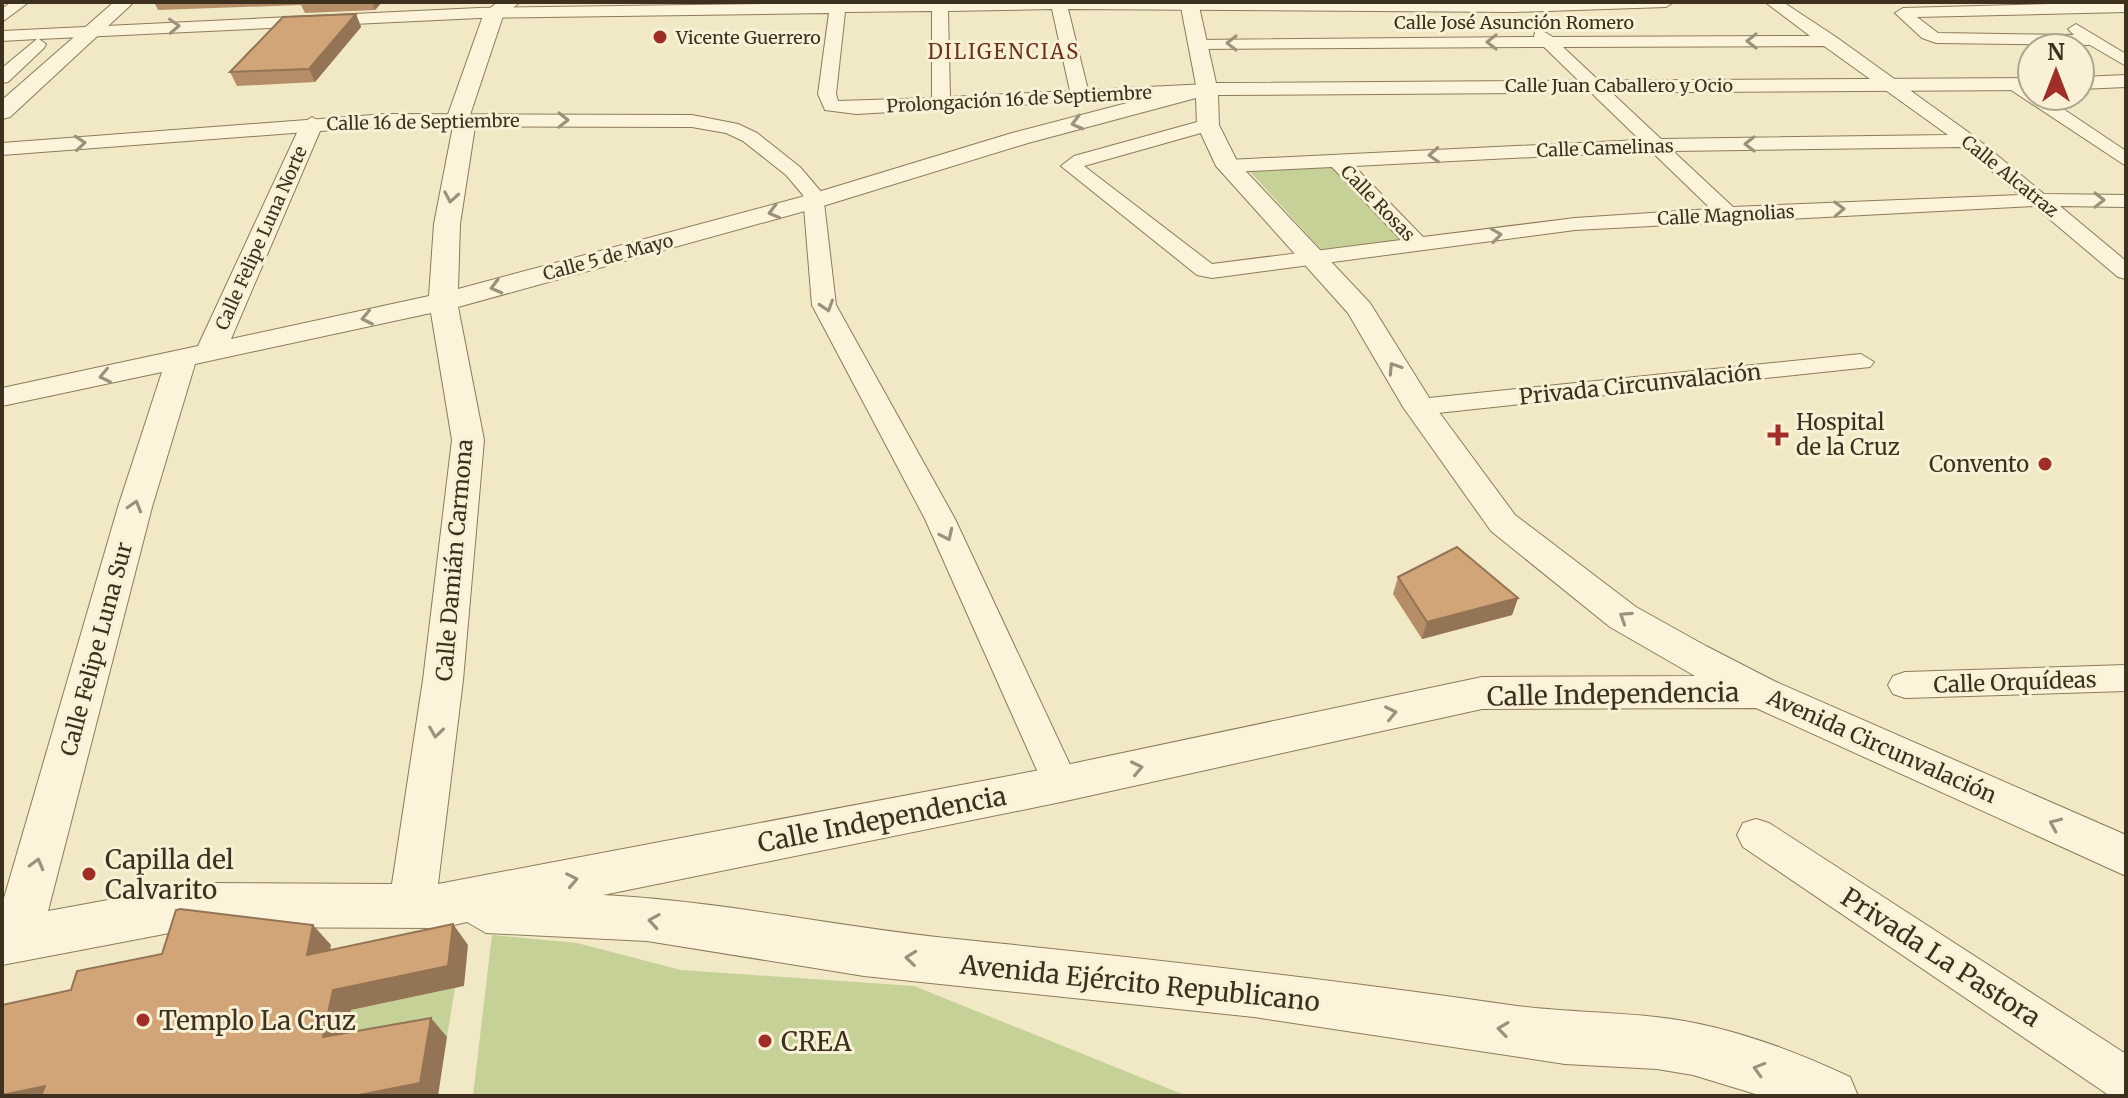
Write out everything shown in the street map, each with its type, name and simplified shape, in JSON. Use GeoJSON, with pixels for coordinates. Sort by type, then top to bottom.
{"type":"FeatureCollection","features":[{"type":"Feature","properties":{"kind":"street"},"geometry":{"type":"LineString","coordinates":[[2,17],[21,2]]}},
{"type":"Feature","properties":{"kind":"street"},"geometry":{"type":"LineString","coordinates":[[2,112],[125,2]]}},
{"type":"Feature","properties":{"kind":"street"},"geometry":{"type":"LineString","coordinates":[[2,36],[495,8],[838,8],[1189,2],[1666,2]]}},
{"type":"Feature","properties":{"kind":"street"},"geometry":{"type":"LineString","coordinates":[[1189,2],[1207,89]]}},
{"type":"Feature","properties":{"kind":"street","name":"Calle Alcatraz"},"geometry":{"type":"LineString","coordinates":[[1773,2],[1968,141],[2126,272]]}},
{"type":"Feature","properties":{"kind":"street"},"geometry":{"type":"LineString","coordinates":[[1512,4],[1728,214]]}},
{"type":"Feature","properties":{"kind":"street"},"geometry":{"type":"LineString","coordinates":[[1059,5],[1080,95]]}},
{"type":"Feature","properties":{"kind":"street"},"geometry":{"type":"LineString","coordinates":[[2016,39],[1936,38],[1903,13],[2038,5],[2126,7]]}},
{"type":"Feature","properties":{"kind":"street"},"geometry":{"type":"LineString","coordinates":[[2038,5],[2080,32]]}},
{"type":"Feature","properties":{"kind":"street"},"geometry":{"type":"LineString","coordinates":[[940,6],[941,103]]}},
{"type":"Feature","properties":{"kind":"street","name":"Calle Damián Carmona"},"geometry":{"type":"LineString","coordinates":[[426,906],[443,680],[468,440],[443,302],[447,224],[455,120],[495,8]]}},
{"type":"Feature","properties":{"kind":"street","name":"Prolongación 16 de Septiembre"},"geometry":{"type":"LineString","coordinates":[[838,8],[827,94],[831,106],[856,108],[1207,89]]}},
{"type":"Feature","properties":{"kind":"street","name":"Calle José Asunción Romero"},"geometry":{"type":"LineString","coordinates":[[1198,44],[1830,41]]}},
{"type":"Feature","properties":{"kind":"street"},"geometry":{"type":"LineString","coordinates":[[2096,42],[2126,61]]}},
{"type":"Feature","properties":{"kind":"street"},"geometry":{"type":"LineString","coordinates":[[2,45],[38,44],[2,78]]}},
{"type":"Feature","properties":{"kind":"street"},"geometry":{"type":"LineString","coordinates":[[2096,82],[2126,81]]}},
{"type":"Feature","properties":{"kind":"street","name":"Calle Juan Caballero y Ocio"},"geometry":{"type":"LineString","coordinates":[[1207,89],[2016,84]]}},
{"type":"Feature","properties":{"kind":"street","name":"Avenida Circunvalación"},"geometry":{"type":"LineString","coordinates":[[1207,89],[1208,125],[1236,166],[1322,259],[1362,291],[1360,309],[1419,407],[1503,523],[1623,617],[1760,692],[2126,856]]}},
{"type":"Feature","properties":{"kind":"street","name":"Avenida Circunvalación"},"geometry":{"type":"LineString","coordinates":[[1207,89],[1236,166]]}},
{"type":"Feature","properties":{"kind":"street","name":"Calle 5 de Mayo"},"geometry":{"type":"LineString","coordinates":[[2,397],[443,302],[814,201],[1020,138],[1207,89]]}},
{"type":"Feature","properties":{"kind":"street"},"geometry":{"type":"LineString","coordinates":[[2061,112],[2126,160]]}},
{"type":"Feature","properties":{"kind":"street","name":"Calle 16 de Septiembre"},"geometry":{"type":"LineString","coordinates":[[2,149],[312,124],[455,120],[692,121],[731,128],[767,148],[793,171],[814,201]]}},
{"type":"Feature","properties":{"kind":"street","name":"Calle Felipe Luna Norte"},"geometry":{"type":"LineString","coordinates":[[196,356],[312,124]]}},
{"type":"Feature","properties":{"kind":"street","name":"Calle Magnolias"},"geometry":{"type":"LineString","coordinates":[[1208,125],[1081,160],[1071,166],[1205,270],[1221,272],[1575,224],[2039,200],[2126,201]]}},
{"type":"Feature","properties":{"kind":"street","name":"Calle Camelinas"},"geometry":{"type":"LineString","coordinates":[[1236,166],[1656,145],[1968,141]]}},
{"type":"Feature","properties":{"kind":"street","name":"Calle Rosas"},"geometry":{"type":"LineString","coordinates":[[1336,159],[1419,246]]}},
{"type":"Feature","properties":{"kind":"street"},"geometry":{"type":"LineString","coordinates":[[814,201],[824,305],[940,519],[1061,784]]}},
{"type":"Feature","properties":{"kind":"street","name":"Calle Felipe Luna Sur"},"geometry":{"type":"LineString","coordinates":[[9,941],[135,507],[196,356]]}},
{"type":"Feature","properties":{"kind":"street","name":"Privada Circunvalación"},"geometry":{"type":"LineString","coordinates":[[1419,407],[1861,362]]}},
{"type":"Feature","properties":{"kind":"street","name":"Calle Orquídeas"},"geometry":{"type":"LineString","coordinates":[[1905,685],[2126,678]]}},
{"type":"Feature","properties":{"kind":"street","name":"Calle Independencia"},"geometry":{"type":"LineString","coordinates":[[9,941],[201,905],[426,906],[1061,784],[1482,693],[1760,692]]}},
{"type":"Feature","properties":{"kind":"street","name":"Privada La Pastora"},"geometry":{"type":"LineString","coordinates":[[1756,835],[2126,1080]]}},
{"type":"Feature","properties":{"kind":"street","name":"Avenida Ejército Republicano"},"geometry":{"type":"LineString","coordinates":[[426,906],[647,919],[864,953],[1254,993],[1565,1038],[1657,1043],[1693,1049],[1800,1081],[1831,1096]]}},
{"type":"Feature","properties":{"kind":"green space"},"geometry":{"type":"Polygon","coordinates":[[[1336,159],[1419,246],[1329,258],[1244,165],[1336,159]]]}},
{"type":"Feature","properties":{"kind":"green space","name":"CREA"},"geometry":{"type":"Polygon","coordinates":[[[492,935],[577,943],[681,970],[914,986],[1187,1096],[473,1096],[492,935]]]}},
{"type":"Feature","properties":{"kind":"green space"},"geometry":{"type":"Polygon","coordinates":[[[455,988],[447,1037],[342,1056],[351,1010],[455,988]]]}},
{"type":"Feature","properties":{"kind":"building"},"geometry":{"type":"Polygon","coordinates":[[[356,14],[309,69],[230,72],[283,17],[356,14]]]}},
{"type":"Feature","properties":{"kind":"building"},"geometry":{"type":"Polygon","coordinates":[[[1457,547],[1518,598],[1427,622],[1398,577],[1457,547]]]}},
{"type":"Feature","properties":{"kind":"building"},"geometry":{"type":"Polygon","coordinates":[[[176,910],[313,925],[307,955],[453,924],[448,966],[333,990],[323,1037],[431,1018],[420,1083],[354,1096],[41,1096],[45,1086],[2,1095],[2,1005],[71,990],[77,971],[162,954],[176,910]]]}},
{"type":"Feature","properties":{"kind":"place","name":"Vicente Guerrero"},"geometry":{"type":"Point","coordinates":[660,37]}},
{"type":"Feature","properties":{"kind":"place","name":"Hospital de la Cruz"},"geometry":{"type":"Point","coordinates":[1778,435]}},
{"type":"Feature","properties":{"kind":"place","name":"Convento"},"geometry":{"type":"Point","coordinates":[2045,464]}},
{"type":"Feature","properties":{"kind":"place","name":"Capilla del Calvarito"},"geometry":{"type":"Point","coordinates":[89,874]}},
{"type":"Feature","properties":{"kind":"place","name":"Templo La Cruz"},"geometry":{"type":"Point","coordinates":[143,1020]}},
{"type":"Feature","properties":{"kind":"place","name":"CREA"},"geometry":{"type":"Point","coordinates":[765,1041]}},
{"type":"Feature","properties":{"kind":"district","name":"DILIGENCIAS"},"geometry":{"type":"Point","coordinates":[1004,51]}}]}
